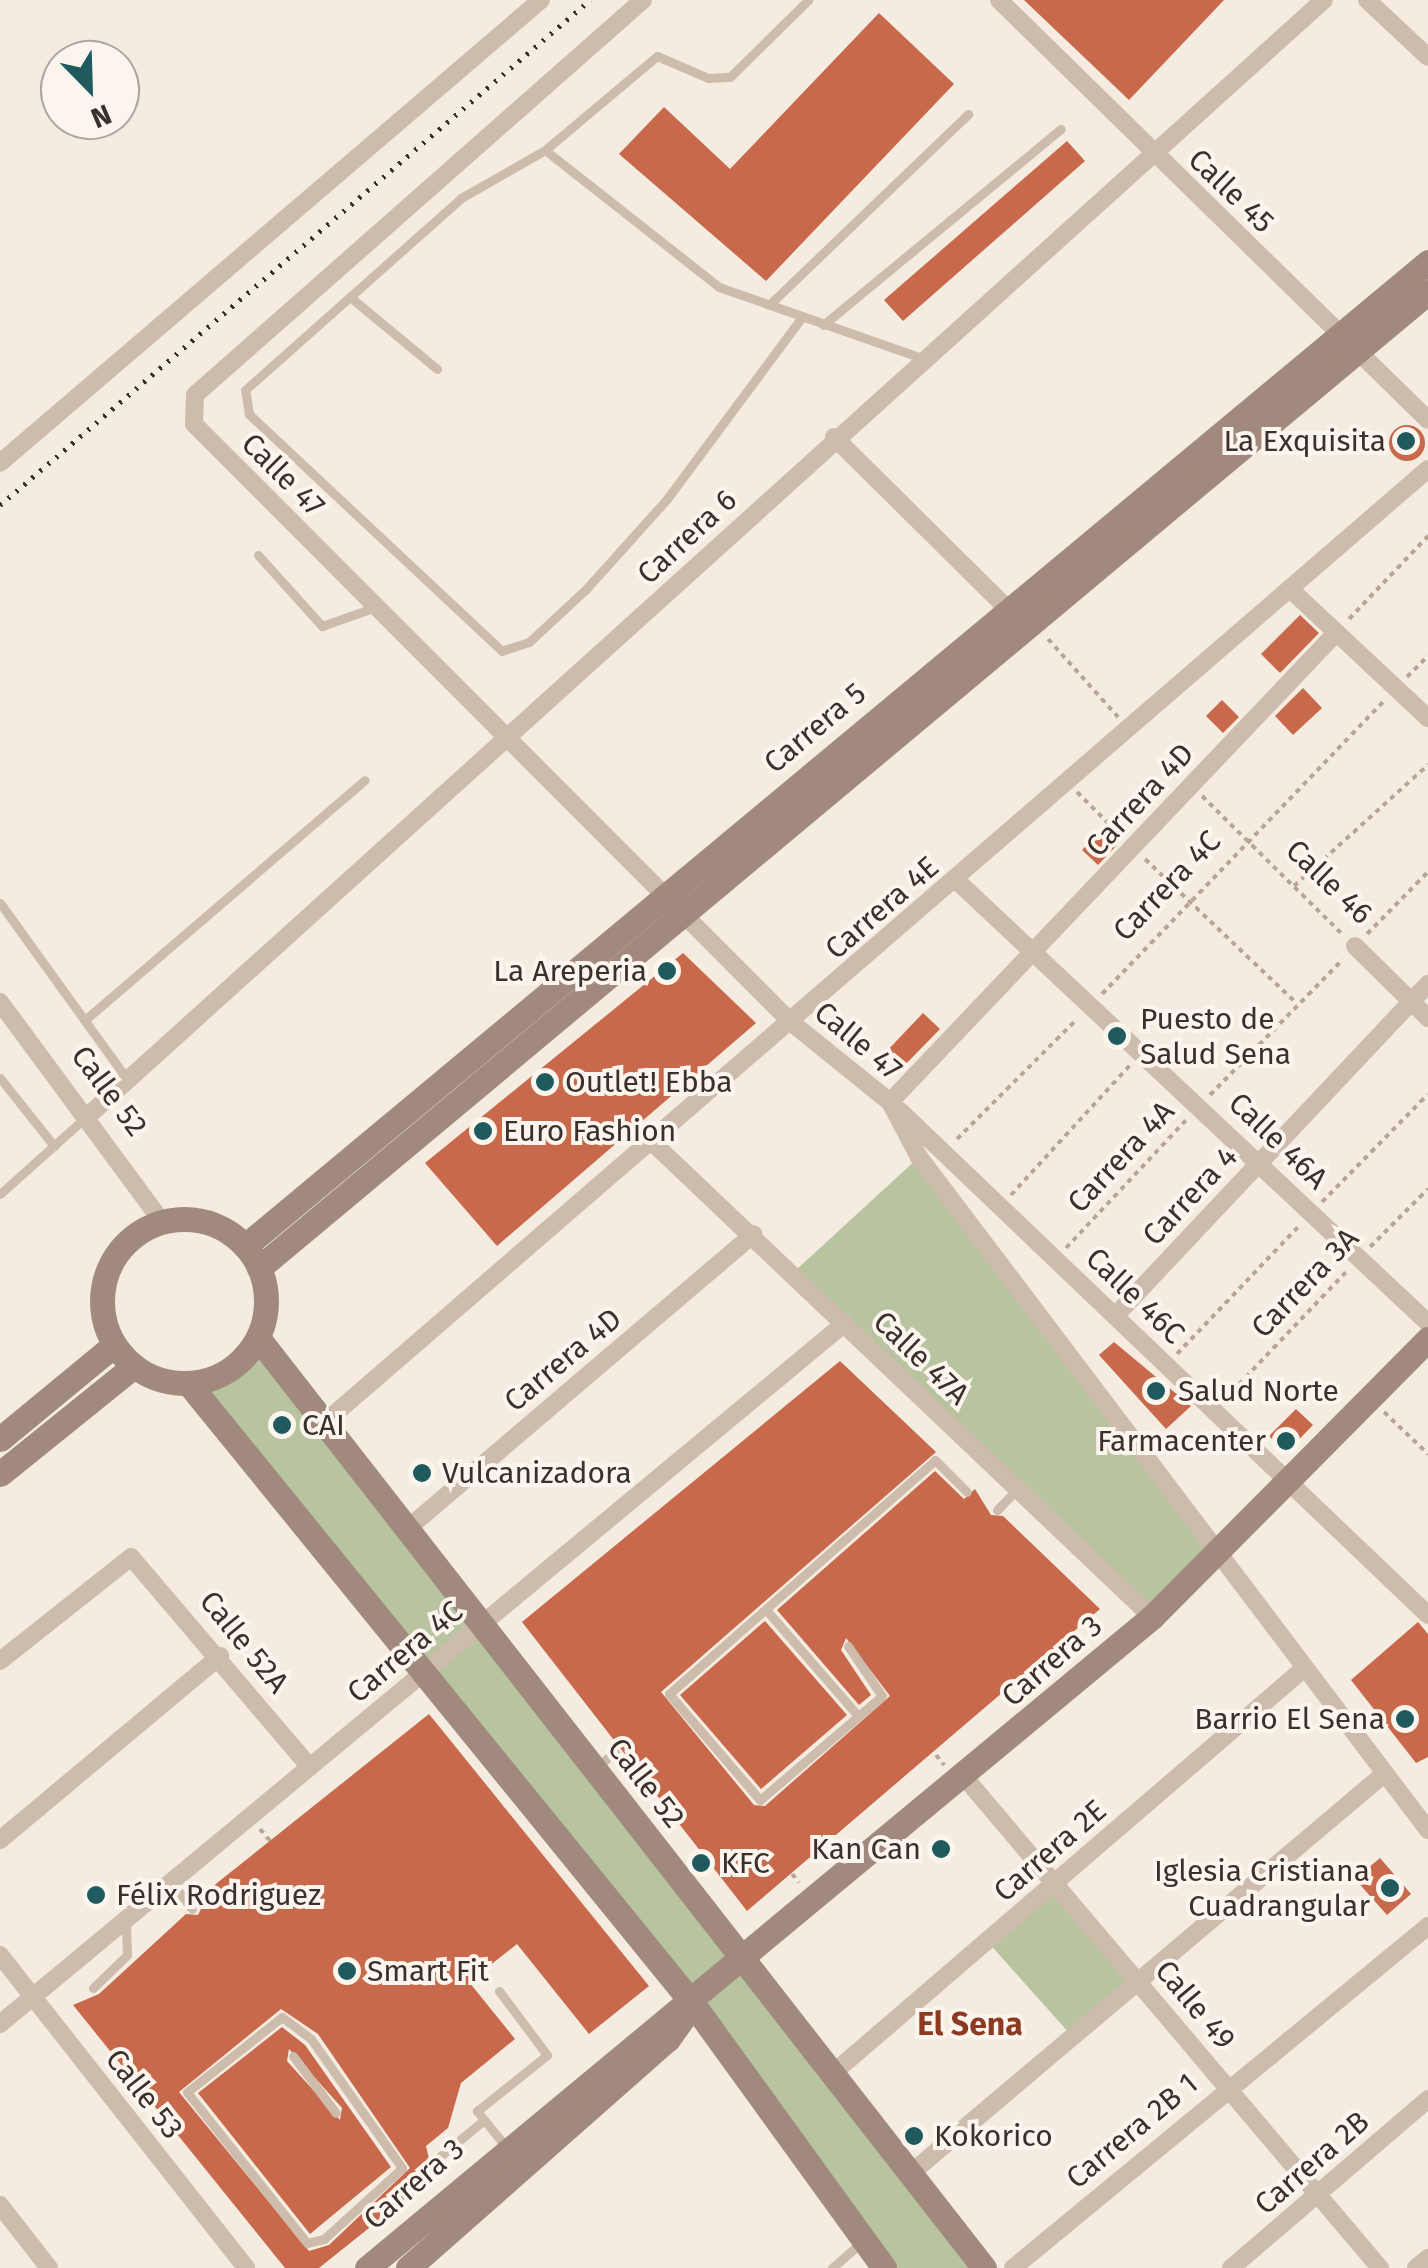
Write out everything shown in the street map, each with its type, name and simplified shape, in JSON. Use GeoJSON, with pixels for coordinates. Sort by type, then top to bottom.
{"type":"FeatureCollection","features":[{"type":"Feature","properties":{"kind":"main road","name":"Carrera 5"},"geometry":{"type":"LineString","coordinates":[[245,1246],[674,905],[1347,344],[1428,262]]}},
{"type":"Feature","properties":{"kind":"main road","name":"Carrera 5"},"geometry":{"type":"LineString","coordinates":[[260,1268],[1009,610],[1347,344],[1428,292]]}},
{"type":"Feature","properties":{"kind":"main road"},"geometry":{"type":"LineString","coordinates":[[189,1384],[230,1369],[258,1338],[266,1303],[260,1268],[245,1246],[198,1220],[162,1222],[132,1238],[111,1264],[102,1296],[114,1345],[134,1366],[189,1384],[693,2004],[884,2268]]}},
{"type":"Feature","properties":{"kind":"main road","name":"Calle 52"},"geometry":{"type":"LineString","coordinates":[[258,1338],[984,2268]]}},
{"type":"Feature","properties":{"kind":"main road","name":"Carrera 3"},"geometry":{"type":"LineString","coordinates":[[366,2268],[654,2021],[693,2004],[746,1962],[966,1779],[1152,1617],[1216,1559],[1428,1339]]}},
{"type":"Feature","properties":{"kind":"main road"},"geometry":{"type":"LineString","coordinates":[[0,1438],[114,1345]]}},
{"type":"Feature","properties":{"kind":"main road"},"geometry":{"type":"LineString","coordinates":[[0,1474],[134,1366]]}},
{"type":"Feature","properties":{"kind":"main road","name":"Carrera 3"},"geometry":{"type":"LineString","coordinates":[[408,2268],[668,2039],[693,2004]]}},
{"type":"Feature","properties":{"kind":"street"},"geometry":{"type":"LineString","coordinates":[[0,463],[541,0]]}},
{"type":"Feature","properties":{"kind":"street","name":"Calle 47"},"geometry":{"type":"LineString","coordinates":[[643,0],[195,395],[194,424],[792,1023],[890,1102],[919,1157],[1216,1559],[1428,1830]]}},
{"type":"Feature","properties":{"kind":"street","name":"Calle 45"},"geometry":{"type":"LineString","coordinates":[[998,0],[1428,420]]}},
{"type":"Feature","properties":{"kind":"street","name":"Carrera 6"},"geometry":{"type":"LineString","coordinates":[[88,1114],[510,740],[834,437],[1156,156],[1324,0]]}},
{"type":"Feature","properties":{"kind":"street"},"geometry":{"type":"LineString","coordinates":[[1366,0],[1428,57]]}},
{"type":"Feature","properties":{"kind":"street"},"geometry":{"type":"LineString","coordinates":[[834,437],[1009,610]]}},
{"type":"Feature","properties":{"kind":"street","name":"Carrera 4E"},"geometry":{"type":"LineString","coordinates":[[324,1423],[792,1023],[1428,470]]}},
{"type":"Feature","properties":{"kind":"street"},"geometry":{"type":"LineString","coordinates":[[1290,589],[1428,718]]}},
{"type":"Feature","properties":{"kind":"street","name":"Carrera 4D"},"geometry":{"type":"LineString","coordinates":[[890,1102],[1336,633]]}},
{"type":"Feature","properties":{"kind":"street","name":"Calle 46A"},"geometry":{"type":"LineString","coordinates":[[956,880],[1094,1002],[1428,1323]]}},
{"type":"Feature","properties":{"kind":"street","name":"Calle 46"},"geometry":{"type":"LineString","coordinates":[[1355,946],[1428,1018]]}},
{"type":"Feature","properties":{"kind":"street","name":"Carrera 4"},"geometry":{"type":"LineString","coordinates":[[1116,1316],[1428,984]]}},
{"type":"Feature","properties":{"kind":"street","name":"Calle 52"},"geometry":{"type":"LineString","coordinates":[[0,1002],[88,1114],[162,1222]]}},
{"type":"Feature","properties":{"kind":"street","name":"Calle 46C"},"geometry":{"type":"LineString","coordinates":[[890,1102],[1428,1615]]}},
{"type":"Feature","properties":{"kind":"street","name":"Calle 47A"},"geometry":{"type":"LineString","coordinates":[[652,1141],[1152,1617]]}},
{"type":"Feature","properties":{"kind":"street","name":"Carrera 4D"},"geometry":{"type":"LineString","coordinates":[[407,1529],[754,1234]]}},
{"type":"Feature","properties":{"kind":"street","name":"Carrera 4C"},"geometry":{"type":"LineString","coordinates":[[0,2024],[846,1323]]}},
{"type":"Feature","properties":{"kind":"street","name":"Calle 52A"},"geometry":{"type":"LineString","coordinates":[[0,1661],[131,1556],[220,1656],[310,1767]]}},
{"type":"Feature","properties":{"kind":"street"},"geometry":{"type":"LineString","coordinates":[[0,1840],[220,1656]]}},
{"type":"Feature","properties":{"kind":"street","name":"Carrera 2E"},"geometry":{"type":"LineString","coordinates":[[832,2074],[1302,1670]]}},
{"type":"Feature","properties":{"kind":"street"},"geometry":{"type":"LineString","coordinates":[[910,2174],[1136,1978],[1384,1774]]}},
{"type":"Feature","properties":{"kind":"street","name":"Calle 49"},"geometry":{"type":"LineString","coordinates":[[966,1779],[1380,2268]]}},
{"type":"Feature","properties":{"kind":"street","name":"Carrera 2B 1"},"geometry":{"type":"LineString","coordinates":[[1013,2268],[1228,2086],[1428,1926]]}},
{"type":"Feature","properties":{"kind":"street","name":"Calle 53"},"geometry":{"type":"LineString","coordinates":[[0,1954],[246,2268]]}},
{"type":"Feature","properties":{"kind":"street","name":"Carrera 2B"},"geometry":{"type":"LineString","coordinates":[[1231,2268],[1428,2100]]}},
{"type":"Feature","properties":{"kind":"street"},"geometry":{"type":"LineString","coordinates":[[0,2205],[49,2268]]}},
{"type":"Feature","properties":{"kind":"street"},"geometry":{"type":"LineString","coordinates":[[1416,2268],[1428,2258]]}},
{"type":"Feature","properties":{"kind":"lane"},"geometry":{"type":"LineString","coordinates":[[802,317],[667,499],[571,603],[529,642],[502,651],[249,414],[244,390],[461,198],[545,150],[657,56],[708,78],[730,77],[808,0]]}},
{"type":"Feature","properties":{"kind":"lane"},"geometry":{"type":"LineString","coordinates":[[768,305],[968,114]]}},
{"type":"Feature","properties":{"kind":"lane"},"geometry":{"type":"LineString","coordinates":[[823,325],[1060,129]]}},
{"type":"Feature","properties":{"kind":"lane"},"geometry":{"type":"LineString","coordinates":[[545,150],[719,287],[922,358]]}},
{"type":"Feature","properties":{"kind":"lane"},"geometry":{"type":"LineString","coordinates":[[350,297],[437,369]]}},
{"type":"Feature","properties":{"kind":"lane"},"geometry":{"type":"LineString","coordinates":[[258,555],[322,626],[376,607]]}},
{"type":"Feature","properties":{"kind":"lane"},"geometry":{"type":"LineString","coordinates":[[86,1019],[365,780]]}},
{"type":"Feature","properties":{"kind":"lane"},"geometry":{"type":"LineString","coordinates":[[0,903],[128,1080]]}},
{"type":"Feature","properties":{"kind":"lane"},"geometry":{"type":"LineString","coordinates":[[0,1078],[54,1146]]}},
{"type":"Feature","properties":{"kind":"lane"},"geometry":{"type":"LineString","coordinates":[[0,1194],[88,1114]]}},
{"type":"Feature","properties":{"kind":"lane"},"geometry":{"type":"LineString","coordinates":[[848,1646],[884,1691],[760,1800],[669,1694],[768,1612],[936,1460],[967,1492]]}},
{"type":"Feature","properties":{"kind":"lane"},"geometry":{"type":"LineString","coordinates":[[997,1510],[1018,1489]]}},
{"type":"Feature","properties":{"kind":"lane"},"geometry":{"type":"LineString","coordinates":[[768,1612],[858,1716]]}},
{"type":"Feature","properties":{"kind":"lane"},"geometry":{"type":"LineString","coordinates":[[594,1768],[615,1752]]}},
{"type":"Feature","properties":{"kind":"lane"},"geometry":{"type":"LineString","coordinates":[[171,1882],[192,1909]]}},
{"type":"Feature","properties":{"kind":"lane"},"geometry":{"type":"LineString","coordinates":[[92,1988],[127,1955],[125,1920]]}},
{"type":"Feature","properties":{"kind":"lane"},"geometry":{"type":"LineString","coordinates":[[498,1991],[547,2055],[477,2111],[507,2148]]}},
{"type":"Feature","properties":{"kind":"lane"},"geometry":{"type":"LineString","coordinates":[[282,2017],[311,2040],[402,2168],[324,2239],[307,2244],[187,2092],[282,2017]]}},
{"type":"Feature","properties":{"kind":"lane"},"geometry":{"type":"LineString","coordinates":[[293,2056],[336,2112]]}},
{"type":"Feature","properties":{"kind":"lane"},"geometry":{"type":"LineString","coordinates":[[436,2158],[484,2120]]}},
{"type":"Feature","properties":{"kind":"lane"},"geometry":{"type":"LineString","coordinates":[[832,2268],[864,2240]]}},
{"type":"Feature","properties":{"kind":"path"},"geometry":{"type":"LineString","coordinates":[[1336,633],[1428,536]]}},
{"type":"Feature","properties":{"kind":"path"},"geometry":{"type":"LineString","coordinates":[[1040,630],[1128,728]]}},
{"type":"Feature","properties":{"kind":"path","name":"Carrera 4C"},"geometry":{"type":"LineString","coordinates":[[944,1152],[1428,656]]}},
{"type":"Feature","properties":{"kind":"path"},"geometry":{"type":"LineString","coordinates":[[1294,886],[1428,765]]}},
{"type":"Feature","properties":{"kind":"path"},"geometry":{"type":"LineString","coordinates":[[1067,782],[1298,1004]]}},
{"type":"Feature","properties":{"kind":"path","name":"Calle 46"},"geometry":{"type":"LineString","coordinates":[[1191,786],[1355,946]]}},
{"type":"Feature","properties":{"kind":"path","name":"Carrera 4A"},"geometry":{"type":"LineString","coordinates":[[1056,1259],[1428,872]]}},
{"type":"Feature","properties":{"kind":"path"},"geometry":{"type":"LineString","coordinates":[[1001,1206],[1143,1050]]}},
{"type":"Feature","properties":{"kind":"path"},"geometry":{"type":"LineString","coordinates":[[1167,1364],[1428,1094]]}},
{"type":"Feature","properties":{"kind":"path","name":"Carrera 3A"},"geometry":{"type":"LineString","coordinates":[[1215,1409],[1428,1189]]}},
{"type":"Feature","properties":{"kind":"path"},"geometry":{"type":"LineString","coordinates":[[1381,1409],[1428,1454]]}},
{"type":"Feature","properties":{"kind":"path"},"geometry":{"type":"LineString","coordinates":[[792,1874],[799,1882]]}},
{"type":"Feature","properties":{"kind":"green space"},"geometry":{"type":"Polygon","coordinates":[[[919,1157],[1216,1559],[1152,1617],[795,1271],[919,1157]]]}},
{"type":"Feature","properties":{"kind":"green space"},"geometry":{"type":"Polygon","coordinates":[[[258,1338],[984,2268],[884,2268],[693,2004],[189,1384],[230,1369],[258,1338]]]}},
{"type":"Feature","properties":{"kind":"green space"},"geometry":{"type":"Polygon","coordinates":[[[1055,1883],[1136,1978],[1071,2035],[987,1941],[1055,1883]]]}},
{"type":"Feature","properties":{"kind":"building"},"geometry":{"type":"Polygon","coordinates":[[[1024,0],[1224,0],[1129,100],[1024,0]]]}},
{"type":"Feature","properties":{"kind":"building"},"geometry":{"type":"Polygon","coordinates":[[[879,13],[954,84],[766,281],[619,154],[664,107],[730,169],[879,13]]]}},
{"type":"Feature","properties":{"kind":"building"},"geometry":{"type":"Polygon","coordinates":[[[1067,141],[1085,161],[903,321],[884,300],[1067,141]]]}},
{"type":"Feature","properties":{"kind":"building","name":"La Exquisita"},"geometry":{"type":"Polygon","coordinates":[[[1407,425],[1420,430],[1425,443],[1420,456],[1407,461],[1394,456],[1389,443],[1394,430],[1407,425]]]}},
{"type":"Feature","properties":{"kind":"building"},"geometry":{"type":"Polygon","coordinates":[[[1300,615],[1319,633],[1280,673],[1261,654],[1300,615]]]}},
{"type":"Feature","properties":{"kind":"building"},"geometry":{"type":"Polygon","coordinates":[[[1303,688],[1322,708],[1293,735],[1275,716],[1303,688]]]}},
{"type":"Feature","properties":{"kind":"building"},"geometry":{"type":"Polygon","coordinates":[[[1222,700],[1239,717],[1223,733],[1206,716],[1222,700]]]}},
{"type":"Feature","properties":{"kind":"building"},"geometry":{"type":"Polygon","coordinates":[[[1102,829],[1118,844],[1098,865],[1082,850],[1102,829]]]}},
{"type":"Feature","properties":{"kind":"building"},"geometry":{"type":"Polygon","coordinates":[[[683,953],[756,1023],[497,1246],[425,1163],[683,953]]]}},
{"type":"Feature","properties":{"kind":"building"},"geometry":{"type":"Polygon","coordinates":[[[923,1013],[940,1029],[900,1070],[883,1055],[923,1013]]]}},
{"type":"Feature","properties":{"kind":"building","name":"Salud Norte"},"geometry":{"type":"Polygon","coordinates":[[[1114,1342],[1191,1406],[1166,1429],[1099,1355],[1114,1342]]]}},
{"type":"Feature","properties":{"kind":"building"},"geometry":{"type":"Polygon","coordinates":[[[840,1361],[936,1452],[661,1692],[754,1805],[765,1806],[890,1696],[846,1638],[841,1650],[871,1695],[859,1705],[777,1610],[935,1471],[964,1499],[975,1489],[991,1515],[1003,1516],[1100,1609],[747,1911],[522,1622],[840,1361]]]}},
{"type":"Feature","properties":{"kind":"building"},"geometry":{"type":"Polygon","coordinates":[[[1296,1409],[1313,1425],[1286,1453],[1269,1436],[1296,1409]]]}},
{"type":"Feature","properties":{"kind":"building"},"geometry":{"type":"Polygon","coordinates":[[[765,1621],[847,1715],[761,1789],[680,1695],[765,1621]]]}},
{"type":"Feature","properties":{"kind":"building","name":"Barrio El Sena"},"geometry":{"type":"Polygon","coordinates":[[[1418,1622],[1428,1634],[1428,1757],[1416,1763],[1351,1680],[1418,1622]]]}},
{"type":"Feature","properties":{"kind":"building"},"geometry":{"type":"Polygon","coordinates":[[[429,1714],[649,1986],[589,2034],[517,1944],[469,1982],[515,2039],[461,2083],[448,2128],[426,2146],[430,2163],[444,2168],[319,2268],[285,2268],[73,2005],[99,1994],[186,1914],[198,1915],[212,1887],[429,1714]],[[281,2009],[179,2092],[309,2251],[329,2245],[410,2168],[318,2034],[281,2009]]]}},
{"type":"Feature","properties":{"kind":"building"},"geometry":{"type":"Polygon","coordinates":[[[1380,1858],[1411,1894],[1387,1915],[1355,1879],[1380,1858]]]}},
{"type":"Feature","properties":{"kind":"building"},"geometry":{"type":"Polygon","coordinates":[[[282,2027],[305,2045],[391,2167],[310,2234],[198,2093],[282,2027]],[[289,2049],[287,2061],[340,2120],[342,2108],[289,2049]]]}},
{"type":"Feature","properties":{"kind":"railway"},"geometry":{"type":"LineString","coordinates":[[0,505],[590,0]]}},
{"type":"Feature","properties":{"kind":"place","name":"La Exquisita"},"geometry":{"type":"Point","coordinates":[1406,441]}},
{"type":"Feature","properties":{"kind":"place","name":"La Areperia"},"geometry":{"type":"Point","coordinates":[667,971]}},
{"type":"Feature","properties":{"kind":"place","name":"Puesto de Salud Sena"},"geometry":{"type":"Point","coordinates":[1117,1036]}},
{"type":"Feature","properties":{"kind":"place","name":"Outlet! Ebba"},"geometry":{"type":"Point","coordinates":[545,1082]}},
{"type":"Feature","properties":{"kind":"place","name":"Euro Fashion"},"geometry":{"type":"Point","coordinates":[483,1131]}},
{"type":"Feature","properties":{"kind":"place","name":"Salud Norte"},"geometry":{"type":"Point","coordinates":[1156,1391]}},
{"type":"Feature","properties":{"kind":"place","name":"CAI"},"geometry":{"type":"Point","coordinates":[282,1425]}},
{"type":"Feature","properties":{"kind":"place","name":"Farmacenter"},"geometry":{"type":"Point","coordinates":[1286,1441]}},
{"type":"Feature","properties":{"kind":"place","name":"Vulcanizadora"},"geometry":{"type":"Point","coordinates":[422,1473]}},
{"type":"Feature","properties":{"kind":"place","name":"Barrio El Sena"},"geometry":{"type":"Point","coordinates":[1405,1719]}},
{"type":"Feature","properties":{"kind":"place","name":"Kan Can"},"geometry":{"type":"Point","coordinates":[941,1849]}},
{"type":"Feature","properties":{"kind":"place","name":"KFC"},"geometry":{"type":"Point","coordinates":[701,1863]}},
{"type":"Feature","properties":{"kind":"place","name":"Iglesia Cristiana Cuadrangular"},"geometry":{"type":"Point","coordinates":[1390,1888]}},
{"type":"Feature","properties":{"kind":"place","name":"Félix Rodriguez"},"geometry":{"type":"Point","coordinates":[96,1895]}},
{"type":"Feature","properties":{"kind":"place","name":"Smart Fit"},"geometry":{"type":"Point","coordinates":[347,1971]}},
{"type":"Feature","properties":{"kind":"place","name":"Kokorico"},"geometry":{"type":"Point","coordinates":[914,2136]}},
{"type":"Feature","properties":{"kind":"district","name":"El Sena"},"geometry":{"type":"Point","coordinates":[970,2024]}}]}
